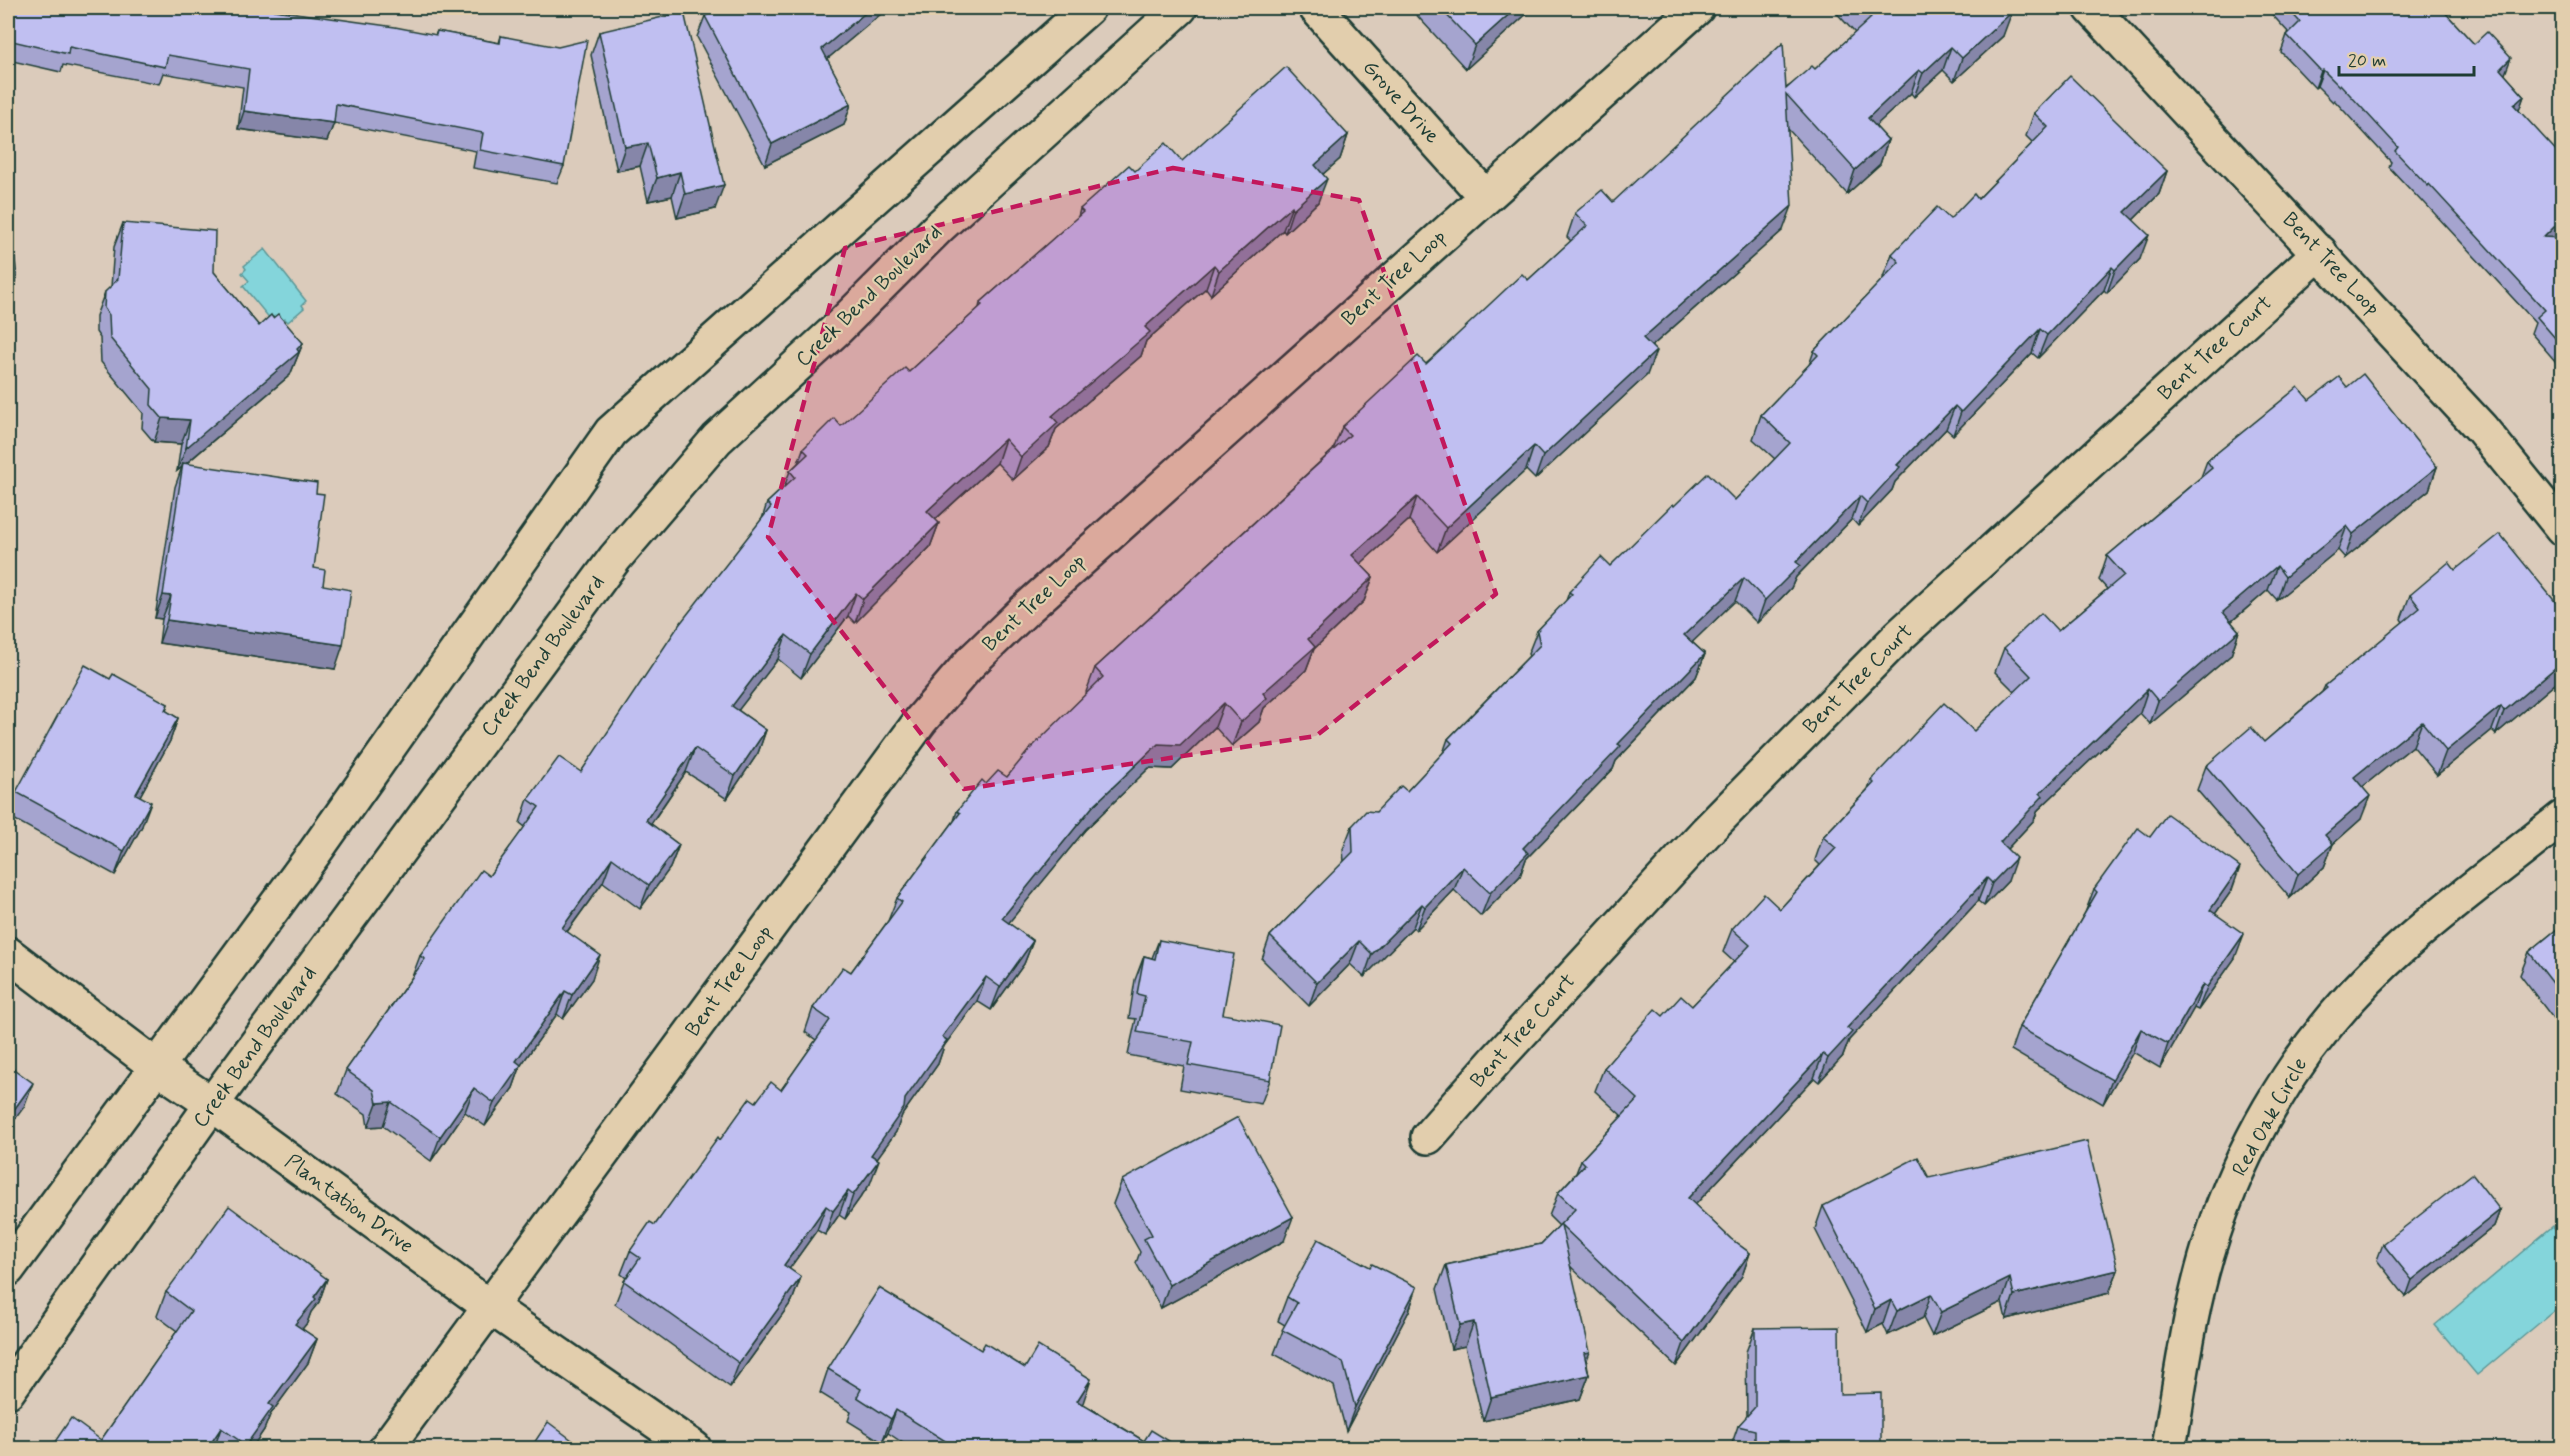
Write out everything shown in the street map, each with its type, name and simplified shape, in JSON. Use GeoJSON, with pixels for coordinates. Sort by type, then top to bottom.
{"type":"FeatureCollection","features":[{"type":"Feature","properties":{"kind":"street"},"geometry":{"type":"LineString","coordinates":[[8,1269],[308,862],[611,432],[1088,8]]}},
{"type":"Feature","properties":{"kind":"street","name":"Creek Bend Boulevard"},"geometry":{"type":"LineString","coordinates":[[8,1391],[212,1104],[615,558],[717,440],[837,329],[939,227],[1180,8]]}},
{"type":"Feature","properties":{"kind":"street","name":"Grove Drive"},"geometry":{"type":"LineString","coordinates":[[1316,8],[1485,196]]}},
{"type":"Feature","properties":{"kind":"street","name":"Bent Tree Loop"},"geometry":{"type":"LineString","coordinates":[[490,1307],[921,720],[970,663],[1024,611],[1696,8]]}},
{"type":"Feature","properties":{"kind":"street","name":"Bent Tree Loop"},"geometry":{"type":"LineString","coordinates":[[2091,8],[2481,428],[2562,528]]}},
{"type":"Feature","properties":{"kind":"street","name":"Bent Tree Court"},"geometry":{"type":"LineString","coordinates":[[1428,1137],[1707,831],[1899,636],[2320,252]]}},
{"type":"Feature","properties":{"kind":"street","name":"Red Oak Circle"},"geometry":{"type":"LineString","coordinates":[[2169,1449],[2192,1313],[2212,1235],[2242,1161],[2280,1091],[2301,1058],[2352,997],[2407,943],[2562,818]]}},
{"type":"Feature","properties":{"kind":"street","name":"Plantation Drive"},"geometry":{"type":"LineString","coordinates":[[8,954],[157,1067],[212,1104],[490,1307],[694,1449]]}},
{"type":"Feature","properties":{"kind":"street"},"geometry":{"type":"LineString","coordinates":[[386,1449],[490,1307]]}},
{"type":"Feature","properties":{"kind":"highlighted area"},"geometry":{"type":"Polygon","coordinates":[[[1173,168],[1359,200],[1496,594],[1316,736],[964,789],[768,537],[845,248],[1173,168]]]}},
{"type":"Feature","properties":{"kind":"water"},"geometry":{"type":"Polygon","coordinates":[[[265,249],[306,301],[302,305],[304,308],[288,322],[285,319],[283,321],[278,314],[271,320],[243,286],[249,281],[242,273],[246,269],[244,266],[265,249]]]}},
{"type":"Feature","properties":{"kind":"water"},"geometry":{"type":"Polygon","coordinates":[[[2553,1226],[2562,1237],[2562,1304],[2477,1375],[2435,1325],[2553,1226]]]}},
{"type":"Feature","properties":{"kind":"building"},"geometry":{"type":"Polygon","coordinates":[[[8,8],[274,8],[274,10],[436,35],[437,31],[500,43],[501,36],[558,47],[587,40],[564,166],[480,150],[483,133],[336,104],[334,123],[244,111],[249,69],[168,55],[165,67],[69,47],[68,54],[8,40],[8,8]]]}},
{"type":"Feature","properties":{"kind":"building"},"geometry":{"type":"Polygon","coordinates":[[[721,8],[871,8],[822,49],[851,104],[772,144],[705,16],[721,8]]]}},
{"type":"Feature","properties":{"kind":"building"},"geometry":{"type":"Polygon","coordinates":[[[1440,8],[1516,8],[1475,45],[1440,8]]]}},
{"type":"Feature","properties":{"kind":"building"},"geometry":{"type":"Polygon","coordinates":[[[1862,8],[2008,8],[2012,12],[1962,58],[1951,47],[1923,73],[1919,70],[1868,118],[1888,140],[1855,170],[1786,94],[1792,206],[1643,338],[1656,351],[1543,456],[1534,446],[1446,528],[1417,497],[1352,555],[1373,577],[1308,639],[1315,647],[1263,693],[1267,698],[1241,722],[1224,703],[1180,745],[1158,744],[1093,806],[1002,918],[1033,941],[1000,987],[986,977],[942,1037],[947,1040],[905,1099],[904,1108],[871,1155],[879,1160],[853,1195],[848,1191],[833,1211],[826,1206],[784,1265],[801,1277],[739,1363],[624,1281],[640,1258],[630,1251],[650,1222],[655,1225],[718,1137],[720,1140],[750,1098],[756,1102],[771,1082],[781,1090],[830,1020],[813,1008],[843,967],[851,972],[902,902],[897,898],[960,813],[957,811],[982,780],[986,784],[998,771],[1007,777],[1029,750],[1103,677],[1095,668],[1350,435],[1342,427],[1418,356],[1426,364],[1522,274],[1528,280],[1587,226],[1575,213],[1602,190],[1613,202],[1783,43],[1786,89],[1812,66],[1815,69],[1871,18],[1862,8]]]}},
{"type":"Feature","properties":{"kind":"building"},"geometry":{"type":"Polygon","coordinates":[[[2287,8],[2441,8],[2474,44],[2487,32],[2511,58],[2500,69],[2524,96],[2514,105],[2562,157],[2562,219],[2544,237],[2562,238],[2562,346],[2537,317],[2545,310],[2429,184],[2428,186],[2395,151],[2398,147],[2340,84],[2339,86],[2323,70],[2321,71],[2287,35],[2300,22],[2287,8]]]}},
{"type":"Feature","properties":{"kind":"building"},"geometry":{"type":"Polygon","coordinates":[[[684,12],[724,185],[685,194],[680,172],[657,178],[648,143],[625,147],[599,32],[684,12]]]}},
{"type":"Feature","properties":{"kind":"building"},"geometry":{"type":"Polygon","coordinates":[[[1286,67],[1348,135],[1315,165],[1327,179],[1293,209],[1292,206],[1219,271],[1214,265],[1145,327],[1150,332],[1052,416],[1058,423],[1021,457],[1005,439],[927,511],[939,523],[863,599],[856,593],[810,654],[786,635],[732,706],[766,730],[735,776],[695,748],[646,820],[679,845],[649,885],[612,858],[562,928],[600,955],[572,995],[565,991],[516,1061],[521,1065],[494,1103],[474,1088],[440,1137],[391,1102],[377,1103],[374,1090],[346,1070],[425,959],[420,956],[481,870],[489,876],[539,807],[528,799],[559,757],[581,772],[679,625],[771,507],[767,503],[795,477],[790,471],[808,454],[803,449],[834,418],[841,426],[905,368],[909,372],[982,305],[980,303],[1083,212],[1080,209],[1129,165],[1135,171],[1166,143],[1182,161],[1286,67]]]}},
{"type":"Feature","properties":{"kind":"building"},"geometry":{"type":"Polygon","coordinates":[[[2070,76],[2167,171],[2125,212],[2149,235],[2115,270],[2112,267],[2047,335],[2040,329],[1961,412],[1955,406],[1897,465],[1900,467],[1867,503],[1860,496],[1796,562],[1800,565],[1765,600],[1744,578],[1684,635],[1705,654],[1618,744],[1621,746],[1523,848],[1528,853],[1490,893],[1463,867],[1425,907],[1422,904],[1372,954],[1359,941],[1317,983],[1270,936],[1353,852],[1352,826],[1366,811],[1376,812],[1401,786],[1407,791],[1452,743],[1448,739],[1540,645],[1537,631],[1572,594],[1569,592],[1601,557],[1610,566],[1708,473],[1735,500],[1790,443],[1761,415],[1818,355],[1814,351],[1899,262],[1892,254],[1937,207],[1950,219],[1974,194],[1978,199],[2048,127],[2034,113],[2070,76]]]}},
{"type":"Feature","properties":{"kind":"building"},"geometry":{"type":"Polygon","coordinates":[[[123,223],[215,231],[214,272],[259,326],[271,315],[273,318],[278,314],[303,343],[297,349],[299,352],[186,448],[190,420],[162,418],[151,405],[152,389],[110,338],[109,315],[104,308],[105,292],[118,279],[123,223]]]}},
{"type":"Feature","properties":{"kind":"building"},"geometry":{"type":"Polygon","coordinates":[[[8,226],[11,226],[17,277],[8,278],[8,226]]]}},
{"type":"Feature","properties":{"kind":"building"},"geometry":{"type":"Polygon","coordinates":[[[2363,374],[2437,467],[2353,534],[2347,526],[2285,577],[2277,566],[2223,612],[2239,631],[2158,701],[2148,689],[2040,793],[2043,796],[2000,842],[2016,858],[1992,883],[1987,878],[1847,1028],[1852,1032],[1828,1058],[1823,1054],[1688,1198],[1731,1239],[1750,1253],[1684,1343],[1561,1225],[1590,1352],[1584,1353],[1589,1375],[1491,1397],[1474,1322],[1460,1325],[1446,1265],[1541,1244],[1575,1209],[1558,1193],[1585,1164],[1581,1160],[1638,1099],[1604,1068],[1655,1009],[1663,1016],[1681,996],[1692,1006],[1750,945],[1732,929],[1764,894],[1780,909],[1836,848],[1823,837],[1874,783],[1871,780],[1944,703],[1974,731],[2031,676],[2004,648],[2041,613],[2058,631],[2124,575],[2107,556],[2212,468],[2207,461],[2298,387],[2309,400],[2339,377],[2347,387],[2363,374]]]}},
{"type":"Feature","properties":{"kind":"building"},"geometry":{"type":"Polygon","coordinates":[[[183,463],[317,483],[316,493],[324,494],[314,568],[325,570],[323,585],[351,590],[343,645],[167,620],[171,596],[163,595],[183,463]]]}},
{"type":"Feature","properties":{"kind":"building"},"geometry":{"type":"Polygon","coordinates":[[[2500,534],[2562,610],[2562,662],[2504,711],[2501,706],[2446,751],[2422,722],[2354,777],[2370,796],[2325,835],[2333,844],[2298,874],[2206,766],[2251,727],[2264,742],[2327,688],[2325,686],[2420,608],[2410,595],[2449,562],[2455,570],[2500,534]]]}},
{"type":"Feature","properties":{"kind":"building"},"geometry":{"type":"Polygon","coordinates":[[[85,665],[110,679],[113,674],[168,704],[165,710],[178,718],[136,794],[151,802],[124,851],[16,792],[85,665]]]}},
{"type":"Feature","properties":{"kind":"building"},"geometry":{"type":"Polygon","coordinates":[[[2167,814],[2240,867],[2210,910],[2244,934],[2207,987],[2203,984],[2168,1044],[2141,1029],[2112,1080],[2019,1027],[2097,892],[2094,889],[2138,828],[2150,837],[2167,814]]]}},
{"type":"Feature","properties":{"kind":"building"},"geometry":{"type":"Polygon","coordinates":[[[2562,925],[2562,995],[2529,952],[2562,925]]]}},
{"type":"Feature","properties":{"kind":"building"},"geometry":{"type":"Polygon","coordinates":[[[1159,940],[1234,954],[1223,1014],[1280,1025],[1270,1080],[1188,1065],[1193,1042],[1137,1032],[1145,996],[1137,994],[1144,956],[1155,959],[1159,940]]]}},
{"type":"Feature","properties":{"kind":"building"},"geometry":{"type":"Polygon","coordinates":[[[8,1065],[33,1083],[8,1118],[8,1065]]]}},
{"type":"Feature","properties":{"kind":"building"},"geometry":{"type":"Polygon","coordinates":[[[1238,1117],[1293,1217],[1169,1285],[1144,1239],[1152,1235],[1122,1180],[1238,1117]]]}},
{"type":"Feature","properties":{"kind":"building"},"geometry":{"type":"Polygon","coordinates":[[[2087,1141],[2118,1270],[2014,1295],[2010,1278],[1941,1312],[1931,1294],[1897,1311],[1891,1300],[1875,1309],[1823,1206],[1918,1157],[1929,1178],[2087,1141]]]}},
{"type":"Feature","properties":{"kind":"building"},"geometry":{"type":"Polygon","coordinates":[[[2472,1174],[2500,1210],[2412,1280],[2383,1244],[2472,1174]]]}},
{"type":"Feature","properties":{"kind":"building"},"geometry":{"type":"Polygon","coordinates":[[[229,1206],[327,1279],[314,1297],[316,1299],[295,1324],[317,1339],[269,1404],[273,1407],[246,1445],[221,1428],[207,1449],[50,1449],[71,1418],[101,1440],[191,1311],[166,1292],[229,1206]]]}},
{"type":"Feature","properties":{"kind":"building"},"geometry":{"type":"Polygon","coordinates":[[[1318,1239],[1370,1267],[1372,1264],[1417,1287],[1355,1407],[1343,1362],[1282,1330],[1297,1303],[1287,1297],[1318,1239]]]}},
{"type":"Feature","properties":{"kind":"building"},"geometry":{"type":"Polygon","coordinates":[[[879,1288],[981,1350],[985,1343],[1025,1368],[1038,1346],[1091,1379],[1077,1401],[1144,1441],[1151,1430],[1182,1449],[958,1449],[896,1410],[891,1419],[857,1397],[861,1389],[828,1369],[879,1288]]]}},
{"type":"Feature","properties":{"kind":"building"},"geometry":{"type":"Polygon","coordinates":[[[1839,1327],[1840,1394],[1881,1393],[1881,1449],[1755,1449],[1755,1430],[1738,1426],[1755,1407],[1755,1328],[1839,1327]]]}},
{"type":"Feature","properties":{"kind":"building"},"geometry":{"type":"Polygon","coordinates":[[[548,1422],[584,1449],[530,1449],[548,1422]]]}}]}
